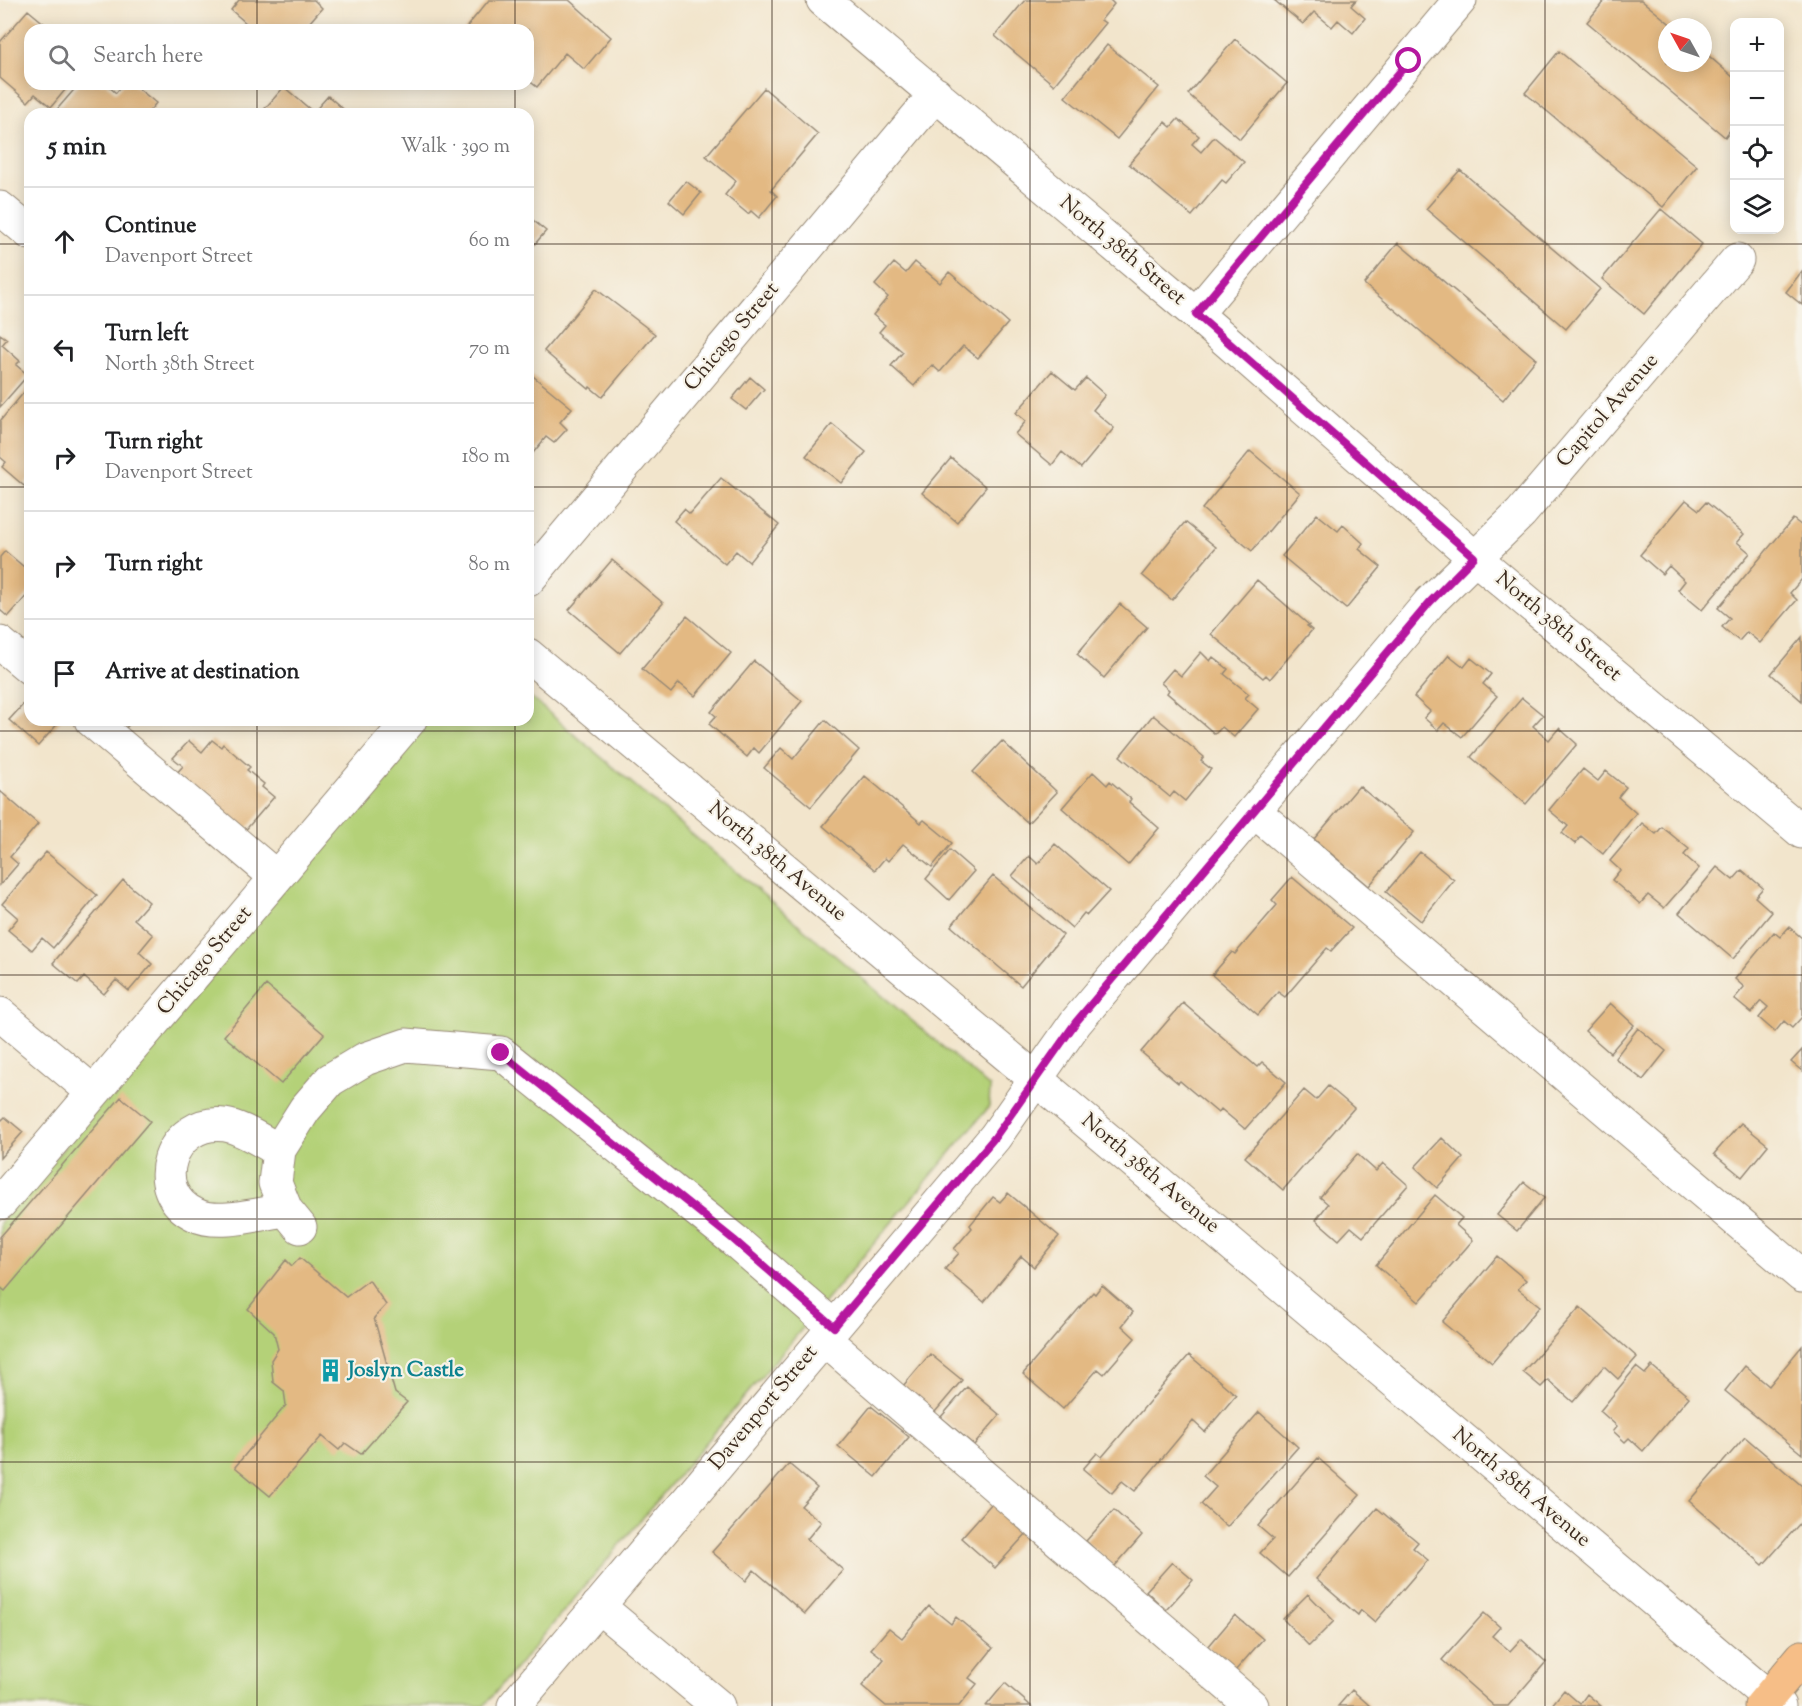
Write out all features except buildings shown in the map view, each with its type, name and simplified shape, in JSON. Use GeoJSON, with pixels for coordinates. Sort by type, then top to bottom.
{"type":"FeatureCollection","features":[{"type":"Feature","properties":{"kind":"highway"},"geometry":{"type":"LineString","coordinates":[[1769,1703],[1802,1657]]}},
{"type":"Feature","properties":{"kind":"street","name":"North 38th Street"},"geometry":{"type":"LineString","coordinates":[[823,0],[1196,314],[1474,557],[1802,832]]}},
{"type":"Feature","properties":{"kind":"street"},"geometry":{"type":"LineString","coordinates":[[1196,314],[1460,0]]}},
{"type":"Feature","properties":{"kind":"street","name":"Chicago Street"},"geometry":{"type":"LineString","coordinates":[[534,573],[936,94]]}},
{"type":"Feature","properties":{"kind":"street"},"geometry":{"type":"LineString","coordinates":[[0,208],[24,228]]}},
{"type":"Feature","properties":{"kind":"street","name":"Capitol Avenue"},"geometry":{"type":"LineString","coordinates":[[1474,557],[1521,513],[1737,260]]}},
{"type":"Feature","properties":{"kind":"street","name":"Davenport Street"},"geometry":{"type":"LineString","coordinates":[[514,1706],[995,1137],[1076,1022],[1430,602],[1474,557]]}},
{"type":"Feature","properties":{"kind":"street"},"geometry":{"type":"LineString","coordinates":[[0,643],[24,663]]}},
{"type":"Feature","properties":{"kind":"street","name":"North 38th Avenue"},"geometry":{"type":"LineString","coordinates":[[534,660],[1036,1078],[1769,1703]]}},
{"type":"Feature","properties":{"kind":"street"},"geometry":{"type":"LineString","coordinates":[[98,726],[276,877]]}},
{"type":"Feature","properties":{"kind":"street","name":"Chicago Street"},"geometry":{"type":"LineString","coordinates":[[0,1203],[405,726]]}},
{"type":"Feature","properties":{"kind":"street"},"geometry":{"type":"LineString","coordinates":[[1254,811],[1802,1276]]}},
{"type":"Feature","properties":{"kind":"street"},"geometry":{"type":"LineString","coordinates":[[0,1014],[93,1092]]}},
{"type":"Feature","properties":{"kind":"street"},"geometry":{"type":"LineString","coordinates":[[279,1150],[228,1125],[197,1128],[183,1137],[174,1149],[169,1164],[168,1180],[173,1195],[183,1208],[196,1216],[212,1220],[293,1218],[275,1183],[279,1150],[305,1109],[330,1080],[365,1059],[406,1046],[501,1053],[734,1240],[829,1333],[1252,1706]]}},
{"type":"Feature","properties":{"kind":"street"},"geometry":{"type":"LineString","coordinates":[[598,1606],[718,1706]]}},
{"type":"Feature","properties":{"kind":"green space"},"geometry":{"type":"Polygon","coordinates":[[[534,700],[990,1087],[989,1107],[484,1706],[0,1706],[0,1223],[421,726],[534,726],[534,700]]]}},
{"type":"Feature","properties":{"kind":"place","name":"Joslyn Castle"},"geometry":{"type":"Point","coordinates":[330,1371]}},
{"type":"Feature","properties":{"kind":"route"},"geometry":{"type":"LineString","coordinates":[[501,1053],[734,1240],[834,1327],[995,1137],[1076,1022],[1430,602],[1474,557],[1196,314],[1409,61]]}}]}
